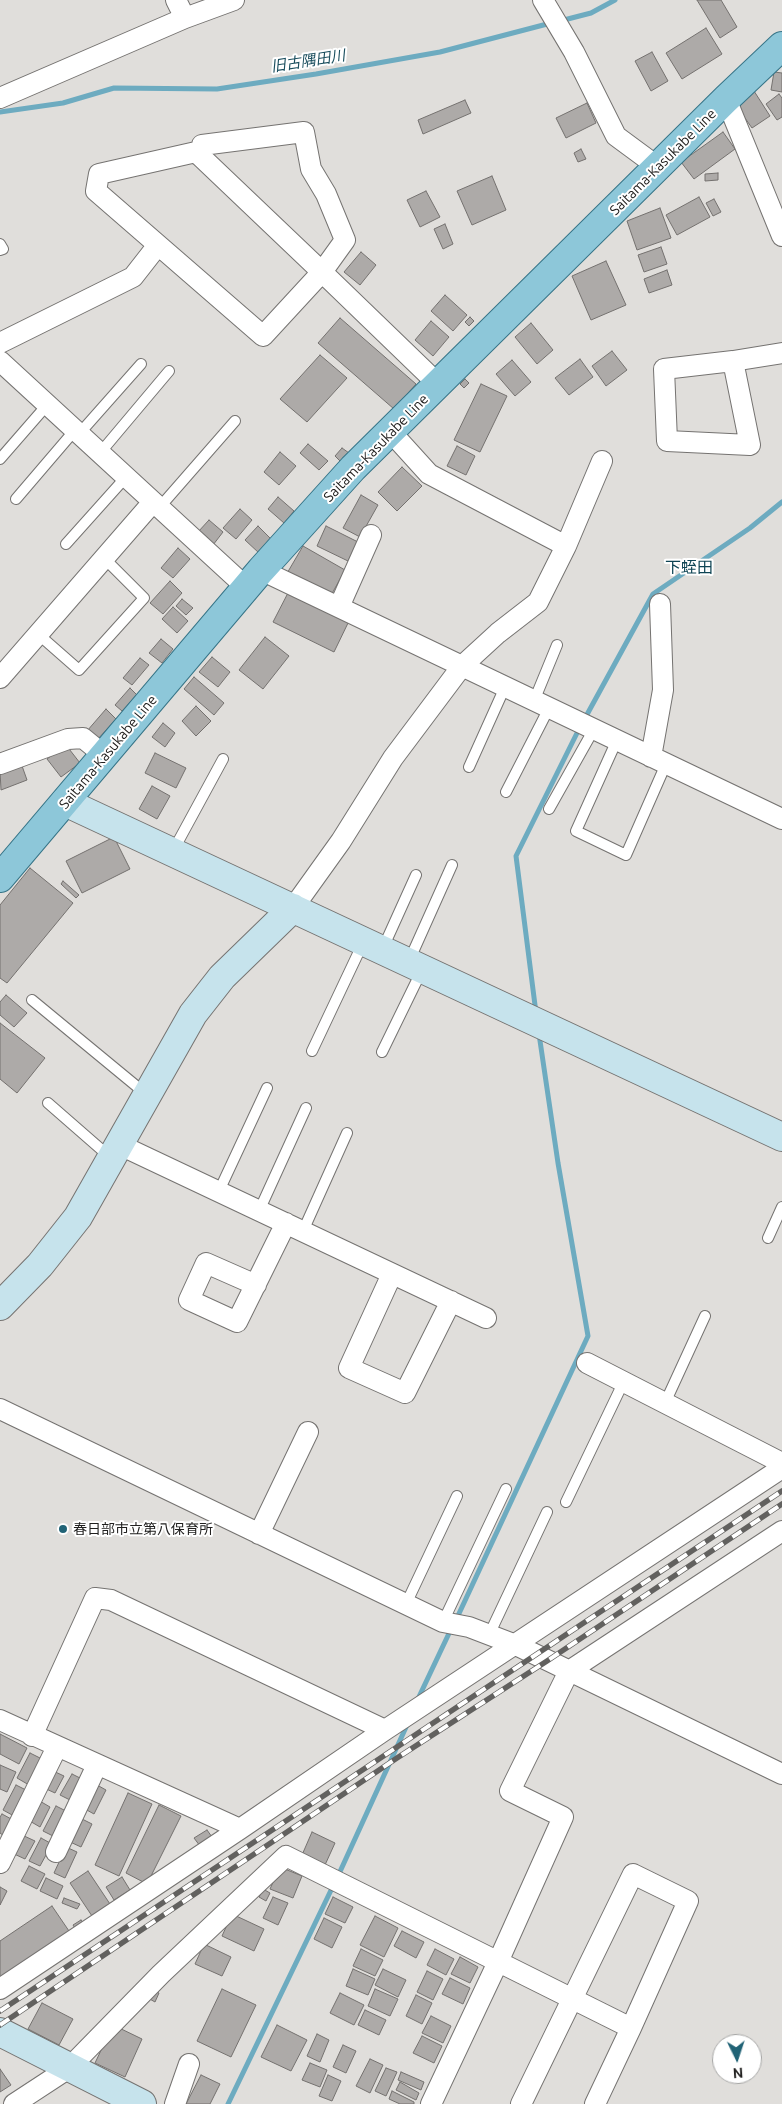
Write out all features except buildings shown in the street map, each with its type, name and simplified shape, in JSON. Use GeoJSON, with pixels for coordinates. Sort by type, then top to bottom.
{"type":"FeatureCollection","features":[{"type":"Feature","properties":{"kind":"main road","name":"Saitama-Kasukabe Line"},"geometry":{"type":"LineString","coordinates":[[0,878],[254,579],[354,468],[726,99],[782,46]]}},
{"type":"Feature","properties":{"kind":"street"},"geometry":{"type":"LineString","coordinates":[[0,98],[180,9],[234,0]]}},
{"type":"Feature","properties":{"kind":"street"},"geometry":{"type":"LineString","coordinates":[[552,16],[574,52],[616,136],[658,167]]}},
{"type":"Feature","properties":{"kind":"street"},"geometry":{"type":"LineString","coordinates":[[726,99],[782,236]]}},
{"type":"Feature","properties":{"kind":"street"},"geometry":{"type":"LineString","coordinates":[[200,156],[202,145],[304,132],[311,169],[326,194],[345,240],[322,272],[263,336],[96,191],[99,174],[196,152],[200,156],[322,272],[438,384]]}},
{"type":"Feature","properties":{"kind":"street"},"geometry":{"type":"LineString","coordinates":[[0,343],[133,277],[158,245]]}},
{"type":"Feature","properties":{"kind":"street"},"geometry":{"type":"LineString","coordinates":[[733,361],[750,445],[667,440],[664,369],[782,353]]}},
{"type":"Feature","properties":{"kind":"street"},"geometry":{"type":"LineString","coordinates":[[0,361],[156,505],[254,579],[339,607],[782,820]]}},
{"type":"Feature","properties":{"kind":"street"},"geometry":{"type":"LineString","coordinates":[[390,431],[429,474],[566,546]]}},
{"type":"Feature","properties":{"kind":"street"},"geometry":{"type":"LineString","coordinates":[[0,1306],[40,1265],[78,1217],[193,1014],[222,976],[293,908],[341,841],[393,758],[462,666],[498,633],[538,602],[566,546],[602,461]]}},
{"type":"Feature","properties":{"kind":"street"},"geometry":{"type":"LineString","coordinates":[[0,678],[104,558],[156,505]]}},
{"type":"Feature","properties":{"kind":"street"},"geometry":{"type":"LineString","coordinates":[[339,607],[371,535]]}},
{"type":"Feature","properties":{"kind":"street"},"geometry":{"type":"LineString","coordinates":[[659,761],[663,690],[660,604]]}},
{"type":"Feature","properties":{"kind":"street"},"geometry":{"type":"LineString","coordinates":[[0,764],[68,739],[83,738],[105,756]]}},
{"type":"Feature","properties":{"kind":"street"},"geometry":{"type":"LineString","coordinates":[[66,802],[782,1137]]}},
{"type":"Feature","properties":{"kind":"street"},"geometry":{"type":"LineString","coordinates":[[116,1152],[218,1191],[486,1318]]}},
{"type":"Feature","properties":{"kind":"street"},"geometry":{"type":"LineString","coordinates":[[256,1285],[294,1227]]}},
{"type":"Feature","properties":{"kind":"street"},"geometry":{"type":"LineString","coordinates":[[392,1274],[349,1368],[404,1393],[451,1301]]}},
{"type":"Feature","properties":{"kind":"street"},"geometry":{"type":"LineString","coordinates":[[587,1362],[782,1463]]}},
{"type":"Feature","properties":{"kind":"street"},"geometry":{"type":"LineString","coordinates":[[0,1409],[443,1622],[469,1627],[516,1645],[782,1774]]}},
{"type":"Feature","properties":{"kind":"street"},"geometry":{"type":"LineString","coordinates":[[259,1534],[308,1432]]}},
{"type":"Feature","properties":{"kind":"street"},"geometry":{"type":"LineString","coordinates":[[0,1989],[385,1730],[782,1468]]}},
{"type":"Feature","properties":{"kind":"street"},"geometry":{"type":"LineString","coordinates":[[431,2104],[498,1962],[563,1817],[510,1791],[569,1671],[782,1531]]}},
{"type":"Feature","properties":{"kind":"street"},"geometry":{"type":"LineString","coordinates":[[32,1736],[94,1598],[111,1600],[385,1730]]}},
{"type":"Feature","properties":{"kind":"street"},"geometry":{"type":"LineString","coordinates":[[0,1720],[240,1829]]}},
{"type":"Feature","properties":{"kind":"street"},"geometry":{"type":"LineString","coordinates":[[0,1863],[57,1747]]}},
{"type":"Feature","properties":{"kind":"street"},"geometry":{"type":"LineString","coordinates":[[56,1852],[97,1765]]}},
{"type":"Feature","properties":{"kind":"street"},"geometry":{"type":"LineString","coordinates":[[14,2104],[69,2068],[161,1974],[286,1856],[631,2028]]}},
{"type":"Feature","properties":{"kind":"street"},"geometry":{"type":"LineString","coordinates":[[521,2104],[633,1874],[688,1900],[596,2104]]}},
{"type":"Feature","properties":{"kind":"street"},"geometry":{"type":"LineString","coordinates":[[0,2032],[142,2104]]}},
{"type":"Feature","properties":{"kind":"street"},"geometry":{"type":"LineString","coordinates":[[175,2104],[189,2064]]}},
{"type":"Feature","properties":{"kind":"lane"},"geometry":{"type":"LineString","coordinates":[[0,244],[3,249],[0,250]]}},
{"type":"Feature","properties":{"kind":"lane"},"geometry":{"type":"LineString","coordinates":[[16,499],[141,364]]}},
{"type":"Feature","properties":{"kind":"lane"},"geometry":{"type":"LineString","coordinates":[[100,453],[169,371]]}},
{"type":"Feature","properties":{"kind":"lane"},"geometry":{"type":"LineString","coordinates":[[0,460],[47,405]]}},
{"type":"Feature","properties":{"kind":"lane"},"geometry":{"type":"LineString","coordinates":[[156,505],[236,421]]}},
{"type":"Feature","properties":{"kind":"lane"},"geometry":{"type":"LineString","coordinates":[[66,544],[126,477]]}},
{"type":"Feature","properties":{"kind":"lane"},"geometry":{"type":"LineString","coordinates":[[38,634],[79,670],[144,598],[104,558]]}},
{"type":"Feature","properties":{"kind":"lane"},"geometry":{"type":"LineString","coordinates":[[506,792],[541,704],[557,645]]}},
{"type":"Feature","properties":{"kind":"lane"},"geometry":{"type":"LineString","coordinates":[[469,767],[505,687]]}},
{"type":"Feature","properties":{"kind":"lane"},"geometry":{"type":"LineString","coordinates":[[549,810],[594,729]]}},
{"type":"Feature","properties":{"kind":"lane"},"geometry":{"type":"LineString","coordinates":[[617,740],[576,830],[626,856],[659,761]]}},
{"type":"Feature","properties":{"kind":"lane"},"geometry":{"type":"LineString","coordinates":[[173,852],[223,758]]}},
{"type":"Feature","properties":{"kind":"lane"},"geometry":{"type":"LineString","coordinates":[[382,1052],[452,865]]}},
{"type":"Feature","properties":{"kind":"lane"},"geometry":{"type":"LineString","coordinates":[[312,1051],[416,875]]}},
{"type":"Feature","properties":{"kind":"lane"},"geometry":{"type":"LineString","coordinates":[[32,1000],[147,1095]]}},
{"type":"Feature","properties":{"kind":"lane"},"geometry":{"type":"LineString","coordinates":[[218,1191],[267,1088]]}},
{"type":"Feature","properties":{"kind":"lane"},"geometry":{"type":"LineString","coordinates":[[48,1103],[116,1152]]}},
{"type":"Feature","properties":{"kind":"lane"},"geometry":{"type":"LineString","coordinates":[[259,1211],[306,1108]]}},
{"type":"Feature","properties":{"kind":"lane"},"geometry":{"type":"LineString","coordinates":[[294,1227],[347,1133]]}},
{"type":"Feature","properties":{"kind":"lane"},"geometry":{"type":"LineString","coordinates":[[768,1238],[782,1207]]}},
{"type":"Feature","properties":{"kind":"lane"},"geometry":{"type":"LineString","coordinates":[[665,1403],[705,1316]]}},
{"type":"Feature","properties":{"kind":"lane"},"geometry":{"type":"LineString","coordinates":[[566,1502],[624,1382]]}},
{"type":"Feature","properties":{"kind":"lane"},"geometry":{"type":"LineString","coordinates":[[443,1622],[506,1489]]}},
{"type":"Feature","properties":{"kind":"lane"},"geometry":{"type":"LineString","coordinates":[[406,1604],[457,1496]]}},
{"type":"Feature","properties":{"kind":"lane"},"geometry":{"type":"LineString","coordinates":[[489,1634],[547,1512]]}},
{"type":"Feature","properties":{"kind":"waterway","name":"旧古隅田川"},"geometry":{"type":"LineString","coordinates":[[560,21],[591,13],[615,0]]}},
{"type":"Feature","properties":{"kind":"waterway","name":"旧古隅田川"},"geometry":{"type":"LineString","coordinates":[[0,112],[63,103],[114,88],[217,89],[316,74],[440,52],[551,23]]}},
{"type":"Feature","properties":{"kind":"waterway"},"geometry":{"type":"LineString","coordinates":[[584,720],[653,594],[750,528],[782,502]]}},
{"type":"Feature","properties":{"kind":"waterway"},"geometry":{"type":"LineString","coordinates":[[536,1013],[516,856],[580,727]]}},
{"type":"Feature","properties":{"kind":"waterway"},"geometry":{"type":"LineString","coordinates":[[456,1620],[588,1336],[558,1163],[539,1034]]}},
{"type":"Feature","properties":{"kind":"waterway"},"geometry":{"type":"LineString","coordinates":[[417,1701],[452,1627]]}},
{"type":"Feature","properties":{"kind":"waterway"},"geometry":{"type":"LineString","coordinates":[[338,1876],[407,1725]]}},
{"type":"Feature","properties":{"kind":"waterway"},"geometry":{"type":"LineString","coordinates":[[228,2104],[334,1884]]}},
{"type":"Feature","properties":{"kind":"railway"},"geometry":{"type":"LineString","coordinates":[[0,2011],[782,1491]]}},
{"type":"Feature","properties":{"kind":"railway"},"geometry":{"type":"LineString","coordinates":[[0,2025],[397,1758],[547,1661],[782,1504]]}},
{"type":"Feature","properties":{"kind":"place","name":"春日部市立第八保育所"},"geometry":{"type":"Point","coordinates":[63,1529]}},
{"type":"Feature","properties":{"kind":"district","name":"下蛭田"},"geometry":{"type":"Point","coordinates":[689,568]}}]}
